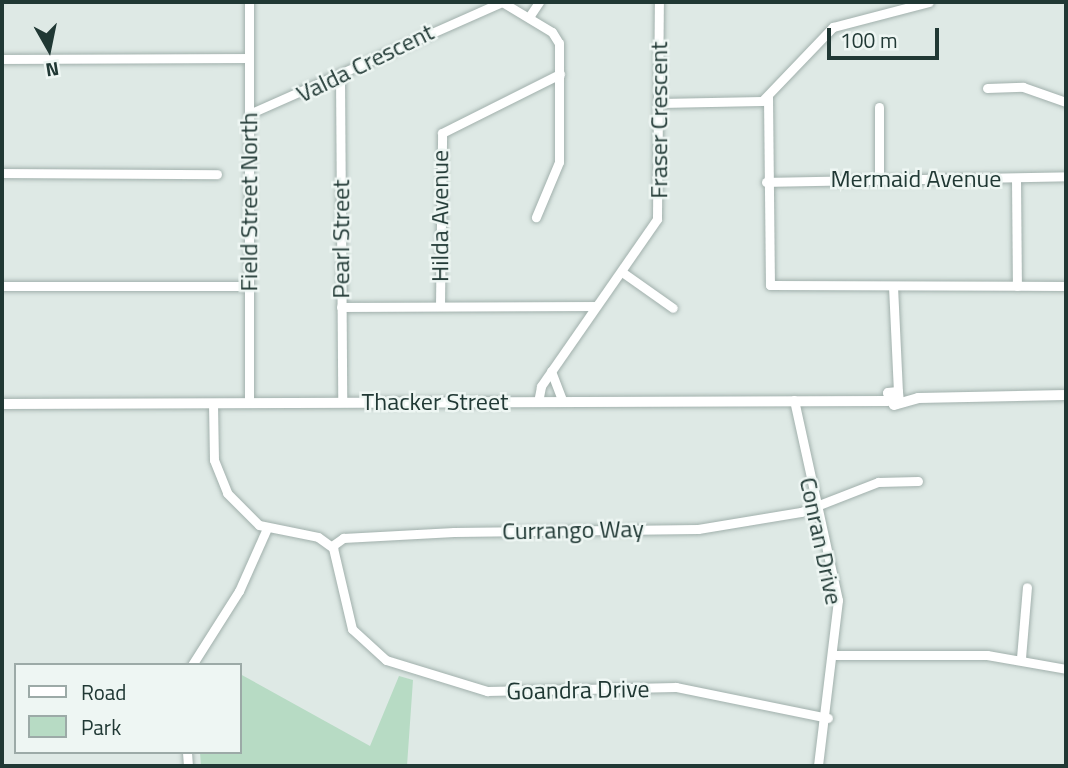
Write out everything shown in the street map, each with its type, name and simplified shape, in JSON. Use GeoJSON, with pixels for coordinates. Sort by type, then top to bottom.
{"type":"FeatureCollection","features":[{"type":"Feature","properties":{"kind":"street","name":"Valda Crescent"},"geometry":{"type":"LineString","coordinates":[[249,114],[492,4],[502,2],[556,37],[560,74],[559,162],[536,217]]}},
{"type":"Feature","properties":{"kind":"street"},"geometry":{"type":"LineString","coordinates":[[529,17],[539,2]]}},
{"type":"Feature","properties":{"kind":"street","name":"Fraser Crescent"},"geometry":{"type":"LineString","coordinates":[[538,402],[551,372],[594,306],[622,272],[657,219],[659,2]]}},
{"type":"Feature","properties":{"kind":"street"},"geometry":{"type":"LineString","coordinates":[[660,103],[751,104],[768,97],[833,27],[929,2]]}},
{"type":"Feature","properties":{"kind":"street","name":"Field Street North"},"geometry":{"type":"LineString","coordinates":[[249,402],[251,3]]}},
{"type":"Feature","properties":{"kind":"street"},"geometry":{"type":"LineString","coordinates":[[2,59],[249,58]]}},
{"type":"Feature","properties":{"kind":"street","name":"Hilda Avenue"},"geometry":{"type":"LineString","coordinates":[[440,306],[442,133],[560,74]]}},
{"type":"Feature","properties":{"kind":"street","name":"Pearl Street"},"geometry":{"type":"LineString","coordinates":[[340,75],[342,402]]}},
{"type":"Feature","properties":{"kind":"street"},"geometry":{"type":"LineString","coordinates":[[987,88],[1023,87],[1066,102]]}},
{"type":"Feature","properties":{"kind":"street"},"geometry":{"type":"LineString","coordinates":[[768,97],[766,182],[770,285],[1066,286]]}},
{"type":"Feature","properties":{"kind":"street"},"geometry":{"type":"LineString","coordinates":[[879,107],[879,177]]}},
{"type":"Feature","properties":{"kind":"street"},"geometry":{"type":"LineString","coordinates":[[2,173],[217,174]]}},
{"type":"Feature","properties":{"kind":"street","name":"Mermaid Avenue"},"geometry":{"type":"LineString","coordinates":[[766,182],[879,177],[1016,179],[1066,176]]}},
{"type":"Feature","properties":{"kind":"street"},"geometry":{"type":"LineString","coordinates":[[1016,179],[1017,286]]}},
{"type":"Feature","properties":{"kind":"street"},"geometry":{"type":"LineString","coordinates":[[622,272],[673,308]]}},
{"type":"Feature","properties":{"kind":"street"},"geometry":{"type":"LineString","coordinates":[[2,286],[248,286]]}},
{"type":"Feature","properties":{"kind":"street"},"geometry":{"type":"LineString","coordinates":[[893,286],[894,396]]}},
{"type":"Feature","properties":{"kind":"street"},"geometry":{"type":"LineString","coordinates":[[341,307],[594,306]]}},
{"type":"Feature","properties":{"kind":"street"},"geometry":{"type":"LineString","coordinates":[[551,372],[563,402]]}},
{"type":"Feature","properties":{"kind":"street","name":"Thacker Street"},"geometry":{"type":"LineString","coordinates":[[2,404],[563,402],[1066,396]]}},
{"type":"Feature","properties":{"kind":"street","name":"Conran Drive"},"geometry":{"type":"LineString","coordinates":[[794,400],[814,503],[838,600],[836,655],[828,718],[818,766]]}},
{"type":"Feature","properties":{"kind":"street"},"geometry":{"type":"LineString","coordinates":[[213,402],[212,443],[220,482],[244,514],[267,528],[318,537],[332,546]]}},
{"type":"Feature","properties":{"kind":"street","name":"Currango Way"},"geometry":{"type":"LineString","coordinates":[[332,546],[343,538],[454,532],[698,529],[801,512],[814,503],[878,482],[918,481]]}},
{"type":"Feature","properties":{"kind":"street"},"geometry":{"type":"LineString","coordinates":[[193,663],[239,591],[267,528]]}},
{"type":"Feature","properties":{"kind":"street","name":"Goandra Drive"},"geometry":{"type":"LineString","coordinates":[[332,546],[342,567],[346,614],[362,643],[386,660],[427,675],[516,694],[676,687],[828,718]]}},
{"type":"Feature","properties":{"kind":"street"},"geometry":{"type":"LineString","coordinates":[[1021,658],[1027,587]]}},
{"type":"Feature","properties":{"kind":"street"},"geometry":{"type":"LineString","coordinates":[[836,655],[1021,658],[1066,669]]}},
{"type":"Feature","properties":{"kind":"green space"},"geometry":{"type":"Polygon","coordinates":[[[242,675],[370,746],[399,676],[413,680],[407,766],[201,766],[200,754],[242,754],[242,675]]]}}]}
